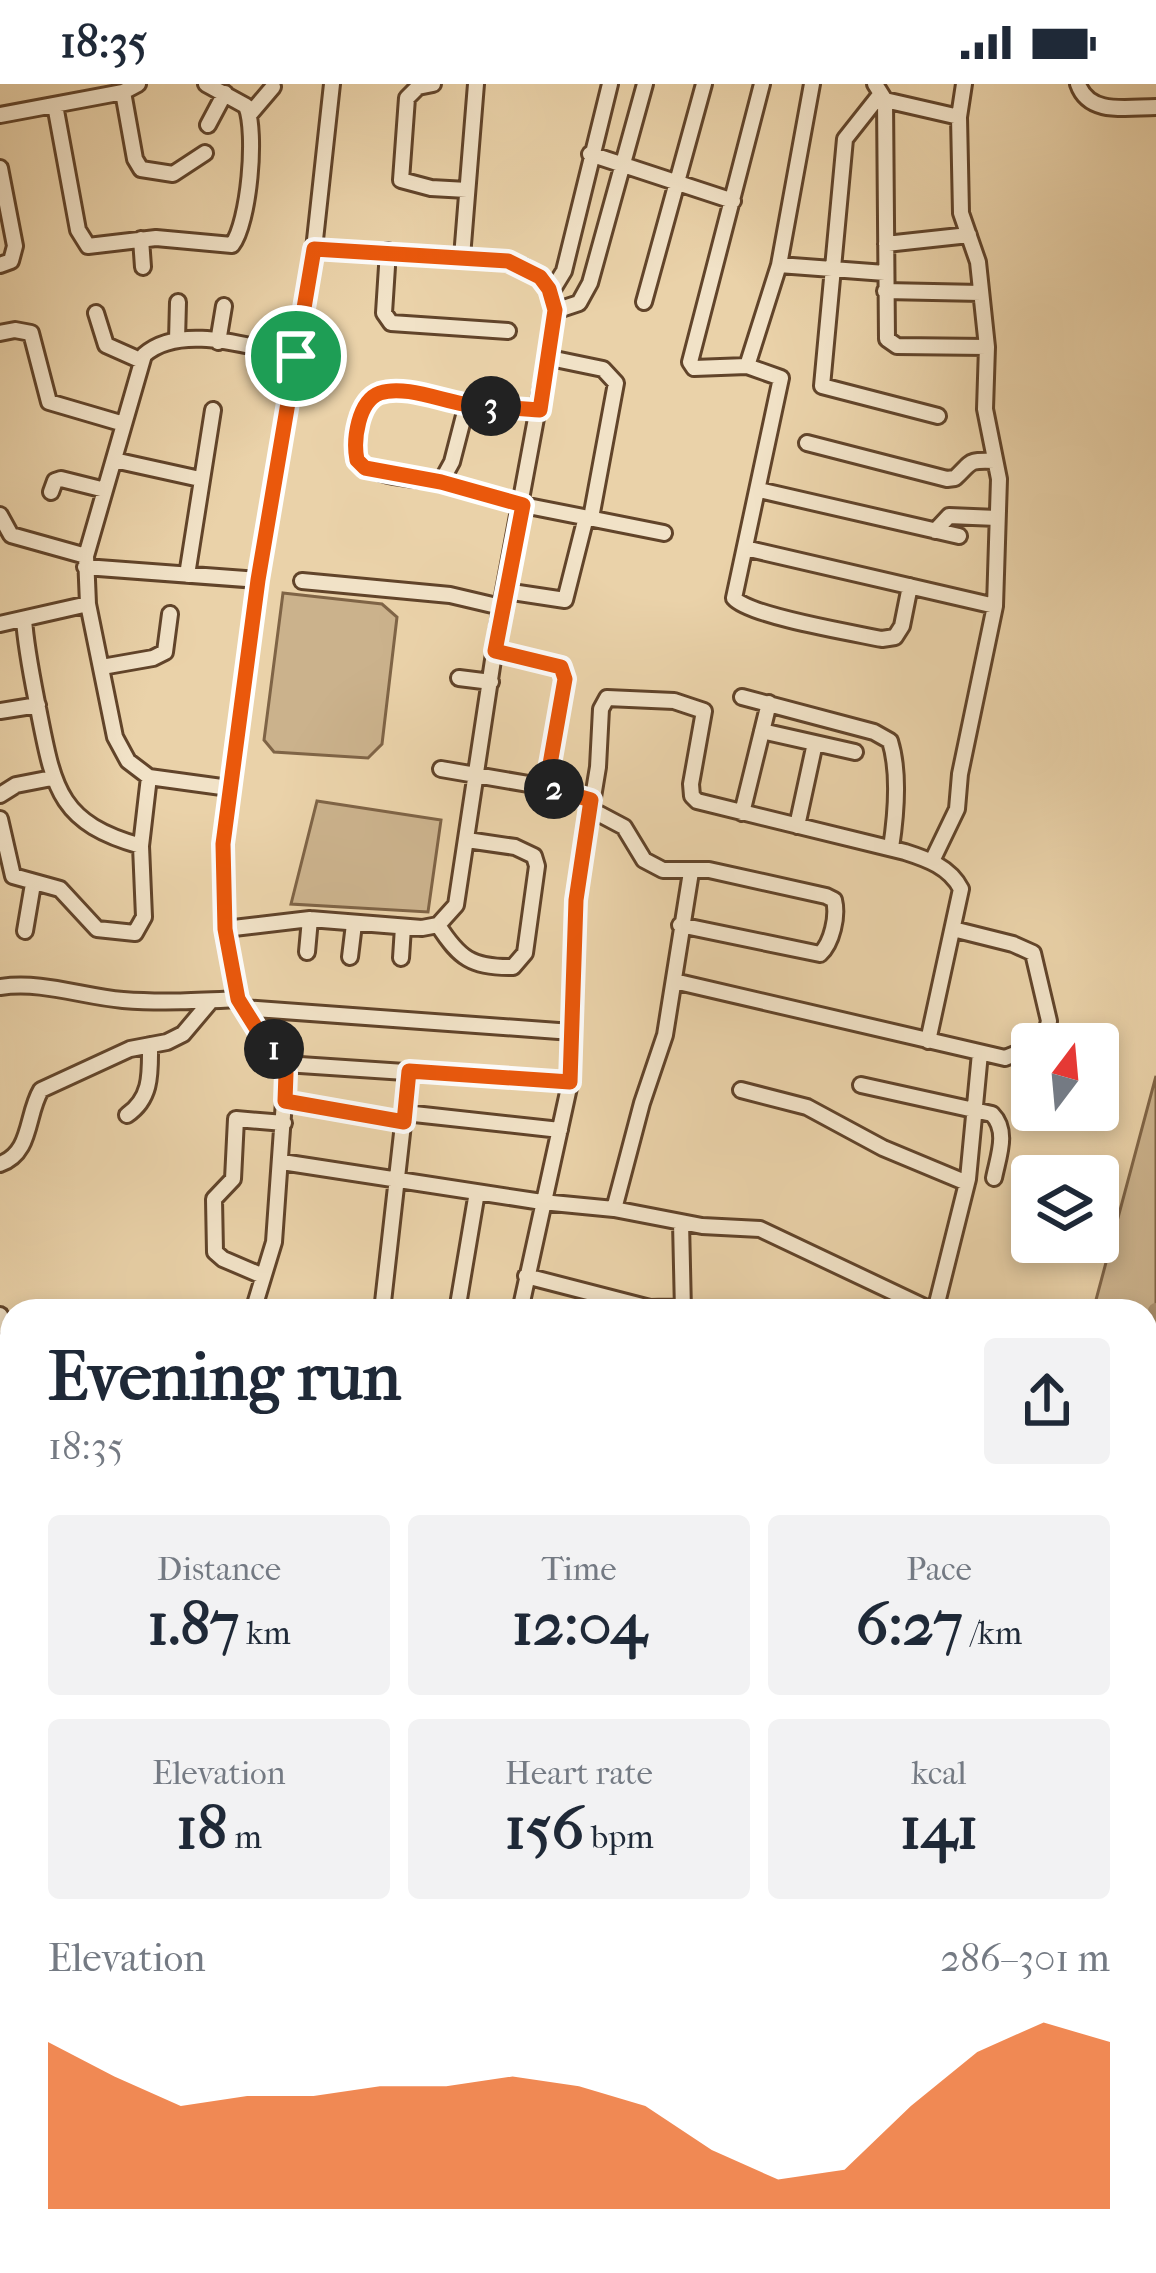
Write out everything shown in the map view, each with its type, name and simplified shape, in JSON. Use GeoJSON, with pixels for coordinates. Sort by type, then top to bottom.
{"type":"FeatureCollection","features":[{"type":"Feature","properties":{"kind":"street"},"geometry":{"type":"LineString","coordinates":[[0,115],[55,105],[88,91],[123,92],[138,84]]}},
{"type":"Feature","properties":{"kind":"street"},"geometry":{"type":"LineString","coordinates":[[55,105],[84,242],[95,247],[141,239],[232,245],[243,225],[250,114],[247,106],[225,90],[206,84]]}},
{"type":"Feature","properties":{"kind":"street"},"geometry":{"type":"LineString","coordinates":[[256,1299],[274,1241],[285,1064],[240,1004],[225,929],[223,865],[258,580],[314,249],[332,84]]}},
{"type":"Feature","properties":{"kind":"street"},"geometry":{"type":"LineString","coordinates":[[433,84],[418,86],[407,98],[401,180],[467,190]]}},
{"type":"Feature","properties":{"kind":"street"},"geometry":{"type":"LineString","coordinates":[[462,257],[476,84]]}},
{"type":"Feature","properties":{"kind":"street"},"geometry":{"type":"LineString","coordinates":[[550,294],[564,271],[610,84]]}},
{"type":"Feature","properties":{"kind":"street"},"geometry":{"type":"LineString","coordinates":[[555,310],[579,303],[590,283],[645,84]]}},
{"type":"Feature","properties":{"kind":"street"},"geometry":{"type":"LineString","coordinates":[[644,302],[704,84]]}},
{"type":"Feature","properties":{"kind":"street"},"geometry":{"type":"LineString","coordinates":[[762,84],[690,362],[694,368],[746,366],[781,378],[734,598],[739,605],[763,613],[882,639],[895,637],[902,626],[910,586]]}},
{"type":"Feature","properties":{"kind":"street"},"geometry":{"type":"LineString","coordinates":[[746,366],[779,265],[812,84]]}},
{"type":"Feature","properties":{"kind":"street"},"geometry":{"type":"LineString","coordinates":[[932,861],[957,809],[994,606],[999,479],[986,409],[987,347],[975,246],[961,213],[959,118],[964,84]]}},
{"type":"Feature","properties":{"kind":"street"},"geometry":{"type":"LineString","coordinates":[[1078,84],[1082,97],[1092,105],[1156,107]]}},
{"type":"Feature","properties":{"kind":"street"},"geometry":{"type":"LineString","coordinates":[[250,114],[273,87]]}},
{"type":"Feature","properties":{"kind":"street"},"geometry":{"type":"LineString","coordinates":[[208,125],[225,90]]}},
{"type":"Feature","properties":{"kind":"street"},"geometry":{"type":"LineString","coordinates":[[123,92],[141,169],[172,174],[206,153]]}},
{"type":"Feature","properties":{"kind":"street"},"geometry":{"type":"LineString","coordinates":[[880,94],[959,118]]}},
{"type":"Feature","properties":{"kind":"street"},"geometry":{"type":"LineString","coordinates":[[880,94],[890,344],[987,347]]}},
{"type":"Feature","properties":{"kind":"street"},"geometry":{"type":"LineString","coordinates":[[880,94],[845,139],[823,386],[938,416]]}},
{"type":"Feature","properties":{"kind":"street"},"geometry":{"type":"LineString","coordinates":[[590,154],[733,201]]}},
{"type":"Feature","properties":{"kind":"street"},"geometry":{"type":"LineString","coordinates":[[0,168],[15,246],[11,261],[0,265]]}},
{"type":"Feature","properties":{"kind":"street"},"geometry":{"type":"LineString","coordinates":[[886,244],[968,235]]}},
{"type":"Feature","properties":{"kind":"street"},"geometry":{"type":"LineString","coordinates":[[141,239],[143,267]]}},
{"type":"Feature","properties":{"kind":"street"},"geometry":{"type":"LineString","coordinates":[[225,929],[310,919],[403,927],[438,925],[456,905],[501,608],[550,358],[555,310],[540,277],[524,267],[462,257],[314,249]]}},
{"type":"Feature","properties":{"kind":"street"},"geometry":{"type":"LineString","coordinates":[[388,251],[384,313],[392,322],[508,331]]}},
{"type":"Feature","properties":{"kind":"street"},"geometry":{"type":"LineString","coordinates":[[779,265],[885,273]]}},
{"type":"Feature","properties":{"kind":"street"},"geometry":{"type":"LineString","coordinates":[[886,291],[981,293]]}},
{"type":"Feature","properties":{"kind":"street"},"geometry":{"type":"LineString","coordinates":[[177,340],[178,302]]}},
{"type":"Feature","properties":{"kind":"street"},"geometry":{"type":"LineString","coordinates":[[218,342],[224,306]]}},
{"type":"Feature","properties":{"kind":"street"},"geometry":{"type":"LineString","coordinates":[[96,313],[106,345],[142,361]]}},
{"type":"Feature","properties":{"kind":"street"},"geometry":{"type":"LineString","coordinates":[[0,333],[31,333],[49,402],[124,424]]}},
{"type":"Feature","properties":{"kind":"street"},"geometry":{"type":"LineString","coordinates":[[229,788],[148,777],[128,761],[115,737],[88,604],[85,561],[142,361],[152,349],[177,340],[296,356]]}},
{"type":"Feature","properties":{"kind":"street"},"geometry":{"type":"LineString","coordinates":[[505,591],[565,600],[616,383],[603,369],[550,358]]}},
{"type":"Feature","properties":{"kind":"street"},"geometry":{"type":"LineString","coordinates":[[540,410],[392,391],[378,394],[368,402],[356,431],[357,460],[365,468],[664,533]]}},
{"type":"Feature","properties":{"kind":"street"},"geometry":{"type":"LineString","coordinates":[[441,482],[452,462],[467,404]]}},
{"type":"Feature","properties":{"kind":"street"},"geometry":{"type":"LineString","coordinates":[[187,575],[214,410]]}},
{"type":"Feature","properties":{"kind":"street"},"geometry":{"type":"LineString","coordinates":[[807,443],[947,479],[955,478],[964,464],[974,460],[995,461]]}},
{"type":"Feature","properties":{"kind":"street"},"geometry":{"type":"LineString","coordinates":[[114,460],[200,479]]}},
{"type":"Feature","properties":{"kind":"street"},"geometry":{"type":"LineString","coordinates":[[51,492],[61,478],[105,490]]}},
{"type":"Feature","properties":{"kind":"street"},"geometry":{"type":"LineString","coordinates":[[758,490],[959,536]]}},
{"type":"Feature","properties":{"kind":"street"},"geometry":{"type":"LineString","coordinates":[[935,531],[949,516],[997,518]]}},
{"type":"Feature","properties":{"kind":"street"},"geometry":{"type":"LineString","coordinates":[[2,525],[22,540],[85,561],[258,580]]}},
{"type":"Feature","properties":{"kind":"street"},"geometry":{"type":"LineString","coordinates":[[745,548],[994,606]]}},
{"type":"Feature","properties":{"kind":"street"},"geometry":{"type":"LineString","coordinates":[[302,581],[450,595],[501,608]]}},
{"type":"Feature","properties":{"kind":"street"},"geometry":{"type":"LineString","coordinates":[[0,624],[88,604]]}},
{"type":"Feature","properties":{"kind":"street"},"geometry":{"type":"LineString","coordinates":[[102,667],[165,652],[170,614]]}},
{"type":"Feature","properties":{"kind":"street"},"geometry":{"type":"LineString","coordinates":[[24,619],[52,778],[89,825],[109,837],[141,846]]}},
{"type":"Feature","properties":{"kind":"street"},"geometry":{"type":"LineString","coordinates":[[495,651],[561,667],[565,679],[546,787]]}},
{"type":"Feature","properties":{"kind":"street"},"geometry":{"type":"LineString","coordinates":[[459,678],[490,682]]}},
{"type":"Feature","properties":{"kind":"street"},"geometry":{"type":"LineString","coordinates":[[742,697],[874,732],[890,741],[895,822],[891,848]]}},
{"type":"Feature","properties":{"kind":"street"},"geometry":{"type":"LineString","coordinates":[[522,1299],[570,1082],[576,900],[601,709],[608,698],[674,701],[704,711],[692,796],[697,801],[891,848],[932,861],[956,878],[961,889],[928,1041]]}},
{"type":"Feature","properties":{"kind":"street"},"geometry":{"type":"LineString","coordinates":[[742,813],[769,703]]}},
{"type":"Feature","properties":{"kind":"street"},"geometry":{"type":"LineString","coordinates":[[0,711],[38,705]]}},
{"type":"Feature","properties":{"kind":"street"},"geometry":{"type":"LineString","coordinates":[[762,730],[855,752]]}},
{"type":"Feature","properties":{"kind":"street"},"geometry":{"type":"LineString","coordinates":[[797,826],[815,743]]}},
{"type":"Feature","properties":{"kind":"street"},"geometry":{"type":"LineString","coordinates":[[441,769],[546,787],[591,805],[624,827],[644,860],[663,870],[709,870],[826,896],[834,900],[837,911],[827,947],[820,954],[680,925]]}},
{"type":"Feature","properties":{"kind":"street"},"geometry":{"type":"LineString","coordinates":[[0,819],[13,876],[68,895],[97,929],[135,933],[144,917],[141,846],[148,777]]}},
{"type":"Feature","properties":{"kind":"street"},"geometry":{"type":"LineString","coordinates":[[0,795],[16,784],[52,778]]}},
{"type":"Feature","properties":{"kind":"street"},"geometry":{"type":"LineString","coordinates":[[438,925],[467,960],[505,967],[522,959],[537,866],[534,856],[515,847],[467,840]]}},
{"type":"Feature","properties":{"kind":"street"},"geometry":{"type":"LineString","coordinates":[[614,1208],[665,1035],[691,872]]}},
{"type":"Feature","properties":{"kind":"street"},"geometry":{"type":"LineString","coordinates":[[25,931],[33,884]]}},
{"type":"Feature","properties":{"kind":"street"},"geometry":{"type":"LineString","coordinates":[[307,952],[310,919]]}},
{"type":"Feature","properties":{"kind":"street"},"geometry":{"type":"LineString","coordinates":[[350,957],[354,924]]}},
{"type":"Feature","properties":{"kind":"street"},"geometry":{"type":"LineString","coordinates":[[401,958],[403,927]]}},
{"type":"Feature","properties":{"kind":"street"},"geometry":{"type":"LineString","coordinates":[[953,929],[1033,953],[1048,1023]]}},
{"type":"Feature","properties":{"kind":"street"},"geometry":{"type":"LineString","coordinates":[[674,981],[980,1053],[1011,1055]]}},
{"type":"Feature","properties":{"kind":"street"},"geometry":{"type":"LineString","coordinates":[[0,986],[33,984],[122,1000],[240,1004],[572,1033]]}},
{"type":"Feature","properties":{"kind":"street"},"geometry":{"type":"LineString","coordinates":[[0,1164],[16,1156],[24,1144],[41,1090],[130,1049],[182,1034],[210,1002]]}},
{"type":"Feature","properties":{"kind":"street"},"geometry":{"type":"LineString","coordinates":[[127,1115],[141,1106],[146,1094],[149,1045]]}},
{"type":"Feature","properties":{"kind":"street"},"geometry":{"type":"LineString","coordinates":[[937,1299],[967,1183],[980,1053]]}},
{"type":"Feature","properties":{"kind":"street"},"geometry":{"type":"LineString","coordinates":[[285,1064],[570,1082]]}},
{"type":"Feature","properties":{"kind":"street"},"geometry":{"type":"LineString","coordinates":[[384,1299],[409,1071]]}},
{"type":"Feature","properties":{"kind":"street"},"geometry":{"type":"LineString","coordinates":[[861,1084],[976,1108],[1000,1123],[994,1178]]}},
{"type":"Feature","properties":{"kind":"street"},"geometry":{"type":"LineString","coordinates":[[741,1090],[807,1107],[883,1148],[967,1183]]}},
{"type":"Feature","properties":{"kind":"street"},"geometry":{"type":"LineString","coordinates":[[285,1101],[404,1118],[560,1130]]}},
{"type":"Feature","properties":{"kind":"street"},"geometry":{"type":"LineString","coordinates":[[263,1276],[218,1256],[214,1199],[233,1179],[236,1119],[284,1123]]}},
{"type":"Feature","properties":{"kind":"street"},"geometry":{"type":"LineString","coordinates":[[282,1162],[542,1202],[614,1208],[681,1222],[760,1229],[909,1299]]}},
{"type":"Feature","properties":{"kind":"street"},"geometry":{"type":"LineString","coordinates":[[459,1299],[478,1192]]}},
{"type":"Feature","properties":{"kind":"street"},"geometry":{"type":"LineString","coordinates":[[681,1222],[682,1299]]}},
{"type":"Feature","properties":{"kind":"street"},"geometry":{"type":"LineString","coordinates":[[526,1276],[615,1299]]}},
{"type":"Feature","properties":{"kind":"shaded area"},"geometry":{"type":"Polygon","coordinates":[[[283,593],[382,604],[397,617],[382,744],[368,758],[274,752],[264,740],[283,593]]]}},
{"type":"Feature","properties":{"kind":"shaded area"},"geometry":{"type":"Polygon","coordinates":[[[317,801],[441,820],[428,912],[291,904],[317,801]]]}},
{"type":"Feature","properties":{"kind":"shaded area"},"geometry":{"type":"Polygon","coordinates":[[[1156,1076],[1156,1299],[1096,1299],[1106,1263],[1119,1263],[1119,1214],[1156,1076]]]}},
{"type":"Feature","properties":{"kind":"route"},"geometry":{"type":"LineString","coordinates":[[314,249],[508,261],[540,277],[549,289],[555,310],[540,410],[386,392],[368,402],[354,446],[365,468],[441,482],[523,505],[495,651],[561,667],[565,679],[546,787],[591,800],[572,945],[570,1082],[409,1071],[404,1122],[285,1101],[282,1057],[238,999],[225,929],[223,844],[258,580],[296,356],[314,249]]}}]}
